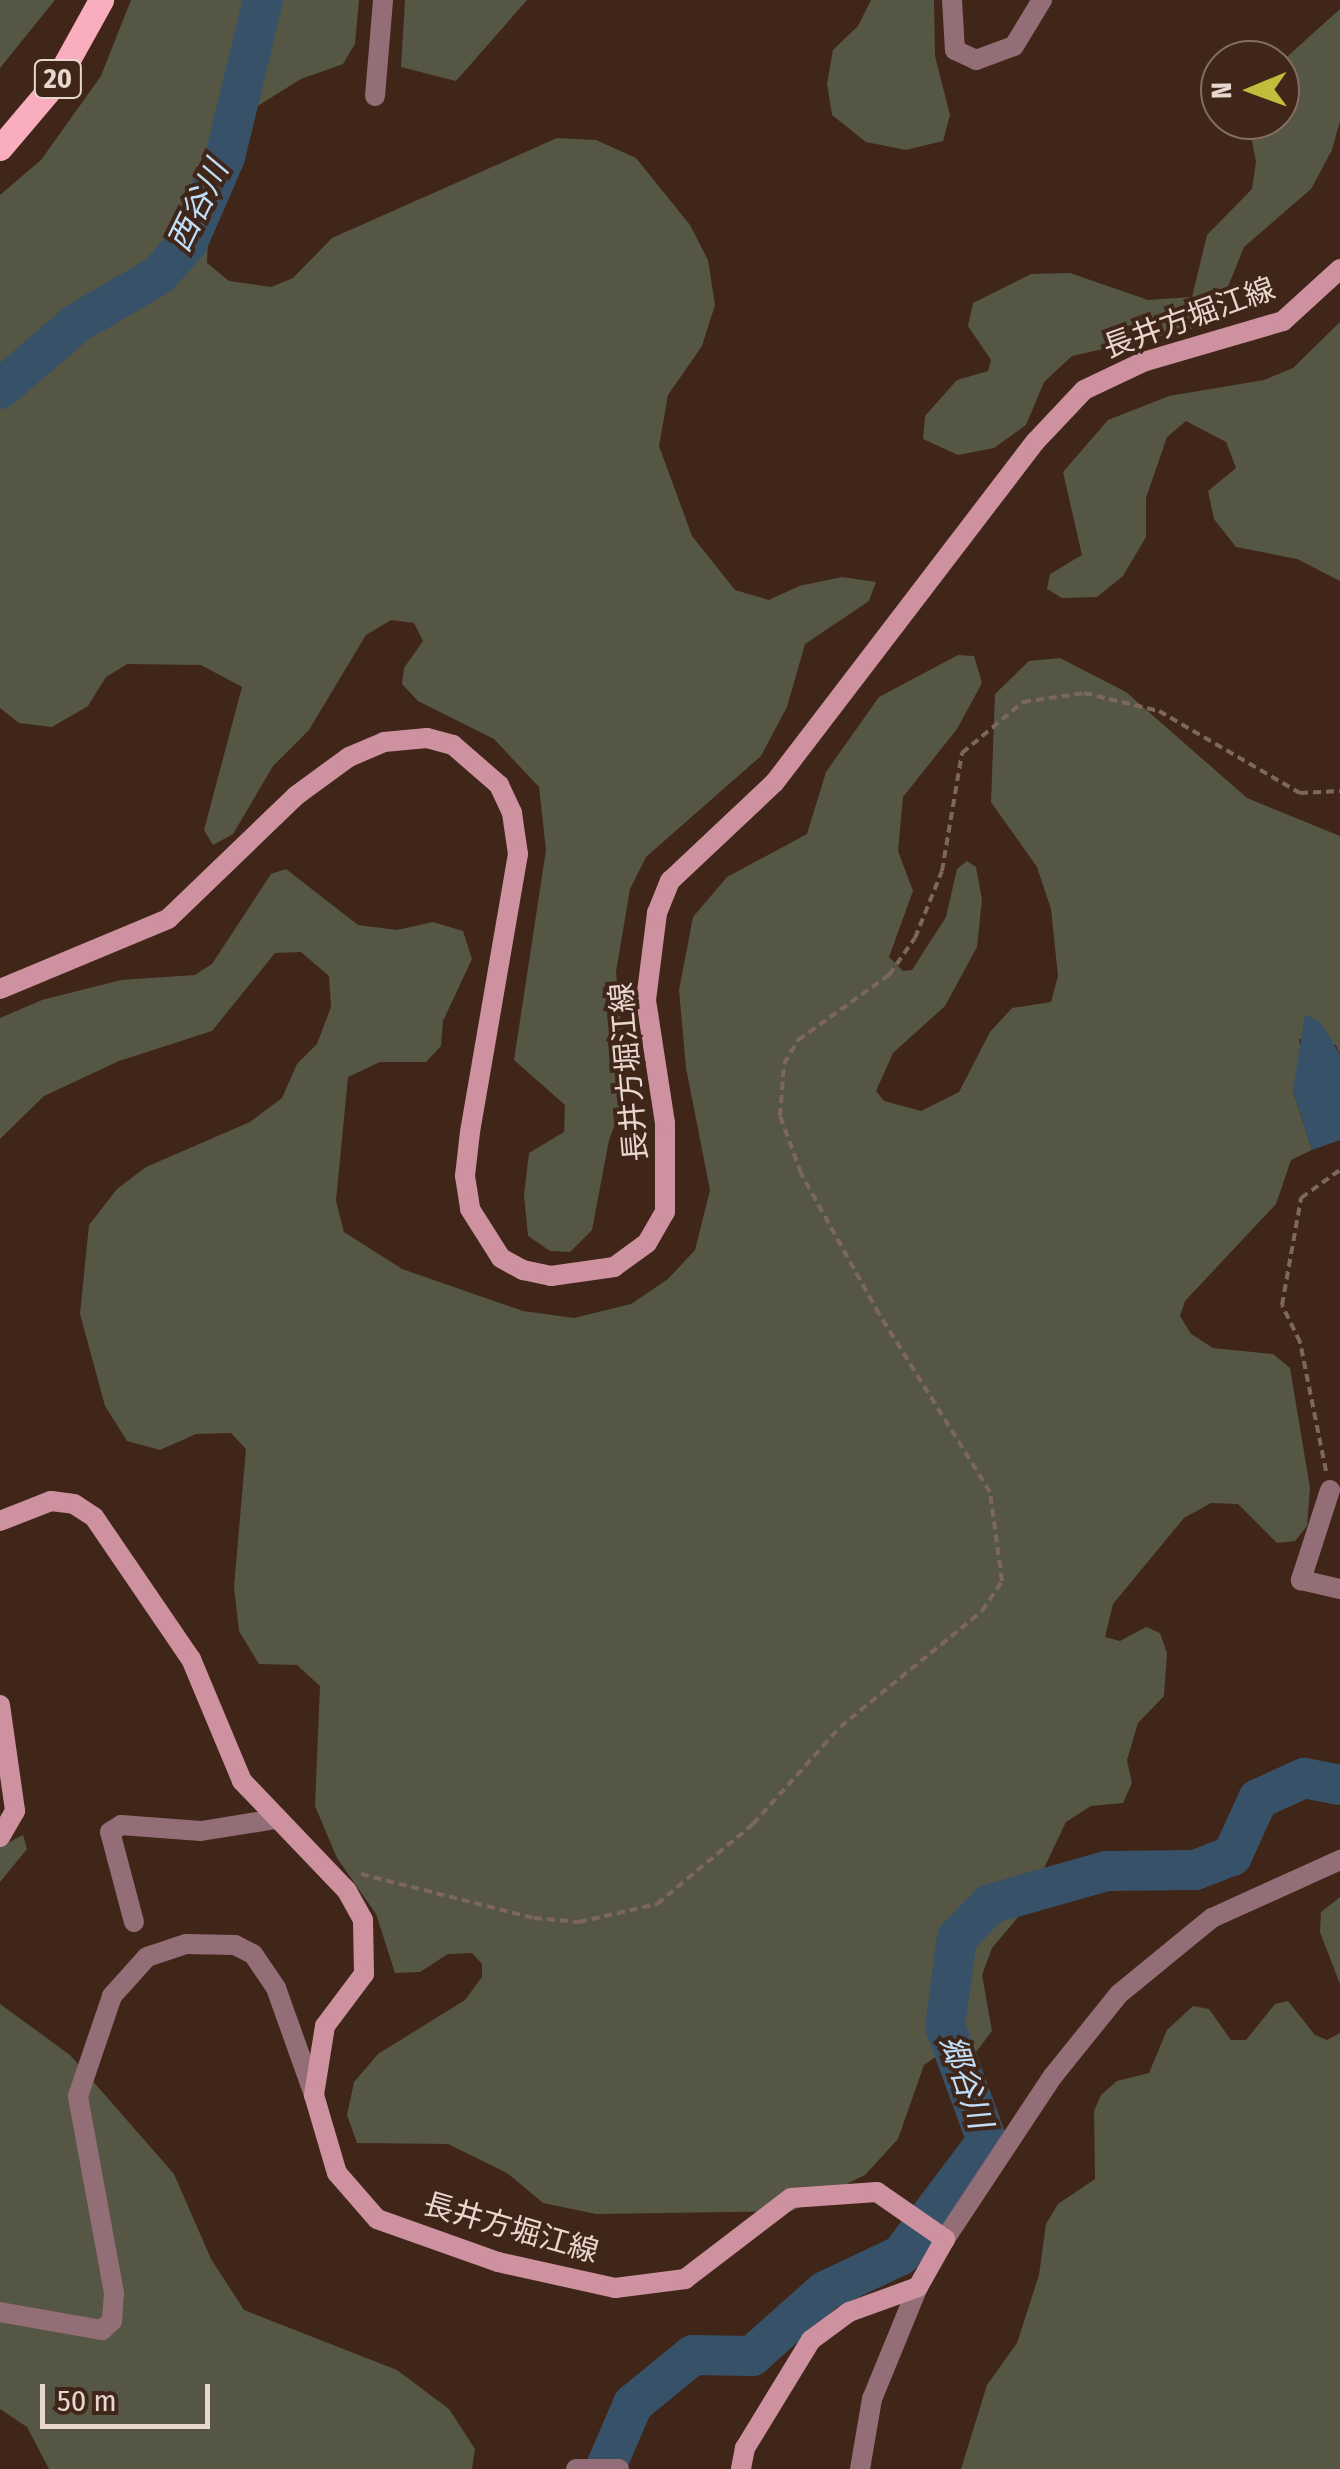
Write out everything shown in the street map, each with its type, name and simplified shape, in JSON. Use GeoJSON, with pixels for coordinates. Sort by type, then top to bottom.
{"type":"FeatureCollection","features":[{"type":"Feature","properties":{"kind":"main road","name":"20"},"geometry":{"type":"LineString","coordinates":[[0,148],[55,84],[101,0]]}},
{"type":"Feature","properties":{"kind":"main road","name":"長井方堀江線"},"geometry":{"type":"LineString","coordinates":[[0,989],[168,919],[296,795],[349,757],[384,742],[427,738],[453,745],[499,785],[512,813],[518,854],[468,1147],[470,1209],[501,1258],[522,1270],[551,1276],[614,1267],[647,1244],[665,1212],[665,1123],[646,1000],[656,914],[670,880],[775,782],[1035,442],[1084,390],[1143,362],[1283,321],[1340,268]]}},
{"type":"Feature","properties":{"kind":"main road","name":"長井方堀江線"},"geometry":{"type":"LineString","coordinates":[[0,1521],[51,1502],[74,1504],[94,1517],[192,1660],[237,1772],[276,1820],[322,1865],[363,1920],[367,1952],[364,1974],[325,2026],[314,2095],[337,2173],[378,2219],[498,2262],[615,2288],[685,2280],[792,2198],[844,2190],[877,2192],[939,2236]]}},
{"type":"Feature","properties":{"kind":"main road"},"geometry":{"type":"LineString","coordinates":[[0,1705],[16,1811],[0,1837]]}},
{"type":"Feature","properties":{"kind":"main road"},"geometry":{"type":"LineString","coordinates":[[742,2469],[746,2448],[811,2340],[850,2312],[918,2287],[939,2236]]}},
{"type":"Feature","properties":{"kind":"street"},"geometry":{"type":"LineString","coordinates":[[375,96],[383,0]]}},
{"type":"Feature","properties":{"kind":"street"},"geometry":{"type":"LineString","coordinates":[[952,0],[956,50],[976,60],[1014,46],[1042,0]]}},
{"type":"Feature","properties":{"kind":"street"},"geometry":{"type":"LineString","coordinates":[[1330,1490],[1301,1580],[1340,1589]]}},
{"type":"Feature","properties":{"kind":"street"},"geometry":{"type":"LineString","coordinates":[[134,1922],[110,1832],[121,1825],[201,1831],[276,1820]]}},
{"type":"Feature","properties":{"kind":"street"},"geometry":{"type":"LineString","coordinates":[[939,2236],[1053,2076],[1119,1994],[1212,1918],[1340,1860]]}},
{"type":"Feature","properties":{"kind":"street"},"geometry":{"type":"LineString","coordinates":[[0,2312],[102,2330],[112,2321],[114,2294],[78,2096],[112,1996],[147,1958],[186,1944],[236,1944],[252,1954],[276,1988],[314,2095]]}},
{"type":"Feature","properties":{"kind":"street"},"geometry":{"type":"LineString","coordinates":[[860,2469],[872,2399],[918,2287]]}},
{"type":"Feature","properties":{"kind":"street"},"geometry":{"type":"LineString","coordinates":[[576,2469],[619,2469]]}},
{"type":"Feature","properties":{"kind":"path"},"geometry":{"type":"LineString","coordinates":[[322,1865],[534,1918],[579,1922],[657,1904],[753,1824],[840,1728],[982,1611],[1002,1581],[990,1492],[801,1173],[780,1116],[784,1064],[815,1022],[888,975],[915,938],[942,872],[962,752],[1023,702],[1084,693],[1125,700],[1159,711],[1300,793],[1340,791]]}},
{"type":"Feature","properties":{"kind":"path"},"geometry":{"type":"LineString","coordinates":[[1330,1490],[1300,1342],[1282,1305],[1302,1198],[1340,1170]]}},
{"type":"Feature","properties":{"kind":"green space"},"geometry":{"type":"Polygon","coordinates":[[[0,0],[55,0],[0,68],[0,0]]]}},
{"type":"Feature","properties":{"kind":"green space"},"geometry":{"type":"Polygon","coordinates":[[[131,0],[359,0],[355,44],[343,64],[301,79],[251,110],[209,217],[207,263],[229,281],[271,287],[293,278],[332,238],[557,138],[596,140],[636,158],[690,225],[708,260],[715,305],[702,346],[668,395],[659,446],[692,536],[735,590],[769,600],[799,586],[842,577],[876,582],[869,601],[805,644],[787,707],[761,756],[646,857],[630,889],[616,972],[627,1093],[609,1140],[592,1230],[570,1252],[550,1251],[528,1236],[524,1195],[529,1153],[564,1132],[565,1105],[514,1060],[546,850],[539,787],[494,739],[418,701],[402,684],[404,668],[423,641],[414,623],[391,620],[366,635],[309,730],[273,766],[233,834],[213,845],[204,830],[242,687],[201,665],[127,664],[106,677],[88,706],[52,727],[19,723],[0,708],[0,195],[41,160],[101,76],[131,0]]]}},
{"type":"Feature","properties":{"kind":"green space"},"geometry":{"type":"Polygon","coordinates":[[[405,0],[527,0],[456,81],[401,67],[405,0]]]}},
{"type":"Feature","properties":{"kind":"green space"},"geometry":{"type":"Polygon","coordinates":[[[871,0],[934,0],[935,56],[950,115],[943,141],[906,150],[866,142],[832,115],[827,84],[833,50],[858,26],[871,0]]]}},
{"type":"Feature","properties":{"kind":"green space"},"geometry":{"type":"Polygon","coordinates":[[[1340,9],[1340,121],[1332,150],[1311,189],[1244,247],[1213,324],[1072,356],[1044,382],[1026,425],[994,448],[958,455],[923,439],[925,416],[957,380],[988,371],[991,360],[968,326],[973,303],[1031,274],[1070,273],[1148,300],[1192,297],[1207,235],[1252,189],[1256,162],[1252,140],[1300,140],[1300,45],[1340,9]]]}},
{"type":"Feature","properties":{"kind":"green space"},"geometry":{"type":"Polygon","coordinates":[[[1340,322],[1340,581],[1297,559],[1236,547],[1214,519],[1208,491],[1236,468],[1226,442],[1186,421],[1167,437],[1146,498],[1146,537],[1123,576],[1097,597],[1062,598],[1047,589],[1050,574],[1082,555],[1063,472],[1108,420],[1169,396],[1264,380],[1293,368],[1340,322]]]}},
{"type":"Feature","properties":{"kind":"green space"},"geometry":{"type":"Polygon","coordinates":[[[958,655],[974,656],[982,683],[957,729],[903,797],[898,851],[913,891],[889,957],[903,971],[912,970],[946,917],[957,869],[967,861],[976,867],[982,900],[977,947],[945,1006],[893,1053],[876,1091],[884,1101],[921,1111],[959,1092],[990,1032],[1012,1008],[1051,1002],[1058,976],[1051,909],[1037,867],[991,802],[995,694],[1029,661],[1060,658],[1126,692],[1247,798],[1340,836],[1340,1055],[1336,1045],[1299,1039],[1303,1060],[1293,1091],[1312,1150],[1291,1160],[1276,1204],[1185,1301],[1180,1316],[1191,1334],[1213,1348],[1273,1354],[1290,1368],[1310,1488],[1307,1526],[1295,1541],[1277,1543],[1238,1504],[1211,1503],[1184,1518],[1113,1604],[1105,1637],[1120,1641],[1146,1627],[1160,1633],[1167,1653],[1164,1696],[1138,1723],[1127,1760],[1132,1783],[1123,1803],[1091,1806],[1066,1822],[1024,1910],[992,1948],[982,1975],[992,2031],[976,2052],[937,2056],[924,2065],[898,2139],[865,2175],[792,2211],[596,2214],[543,2203],[507,2173],[448,2144],[357,2143],[347,2115],[354,2082],[378,2054],[465,2000],[482,1977],[482,1964],[472,1953],[448,1954],[420,1972],[395,1973],[376,1914],[337,1858],[315,1806],[320,1686],[297,1665],[259,1664],[239,1631],[234,1587],[246,1449],[231,1433],[196,1434],[160,1450],[127,1441],[105,1406],[80,1314],[89,1225],[117,1189],[146,1167],[250,1122],[282,1098],[297,1064],[317,1044],[331,1007],[329,976],[301,952],[275,953],[212,1031],[119,1061],[44,1096],[0,1139],[0,1018],[42,1000],[121,980],[195,975],[212,964],[271,874],[286,869],[358,925],[397,930],[433,922],[463,931],[472,959],[443,1021],[441,1046],[426,1062],[380,1062],[348,1077],[336,1201],[344,1232],[402,1269],[523,1311],[574,1318],[631,1304],[668,1279],[695,1250],[710,1190],[686,1068],[679,990],[693,917],[727,877],[807,834],[826,772],[879,697],[958,655]]]}},
{"type":"Feature","properties":{"kind":"green space"},"geometry":{"type":"Polygon","coordinates":[[[23,1835],[27,1849],[0,1882],[0,1847],[23,1835]]]}},
{"type":"Feature","properties":{"kind":"green space"},"geometry":{"type":"Polygon","coordinates":[[[1340,1897],[1340,1984],[1320,1932],[1321,1912],[1340,1897]]]}},
{"type":"Feature","properties":{"kind":"green space"},"geometry":{"type":"Polygon","coordinates":[[[1288,2001],[1315,2035],[1327,2040],[1340,2033],[1340,2469],[961,2469],[987,2385],[1017,2343],[1039,2275],[1046,2224],[1058,2204],[1095,2179],[1094,2111],[1101,2095],[1117,2081],[1149,2073],[1167,2030],[1193,2006],[1209,2009],[1231,2040],[1246,2040],[1275,2004],[1288,2001]]]}},
{"type":"Feature","properties":{"kind":"green space"},"geometry":{"type":"Polygon","coordinates":[[[0,2004],[70,2055],[174,2174],[211,2259],[244,2310],[397,2370],[449,2409],[475,2449],[472,2469],[49,2469],[27,2427],[0,2409],[0,2004]]]}},
{"type":"Feature","properties":{"kind":"water"},"geometry":{"type":"Polygon","coordinates":[[[1305,1014],[1321,1023],[1340,1055],[1340,1140],[1312,1150],[1293,1091],[1305,1014]]]}},
{"type":"Feature","properties":{"kind":"waterway","name":"西谷川"},"geometry":{"type":"LineString","coordinates":[[0,389],[77,323],[159,275],[188,242],[225,157],[263,0]]}},
{"type":"Feature","properties":{"kind":"waterway","name":"郷谷川"},"geometry":{"type":"LineString","coordinates":[[605,2469],[633,2404],[693,2355],[752,2356],[825,2291],[901,2255],[987,2141],[945,2026],[957,1938],[990,1904],[1107,1871],[1195,1870],[1232,1856],[1258,1799],[1304,1778],[1340,1785]]}}]}
